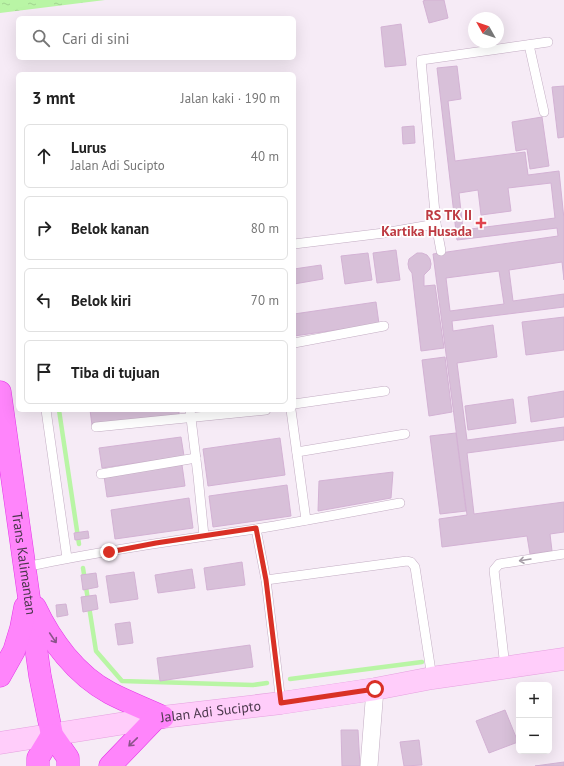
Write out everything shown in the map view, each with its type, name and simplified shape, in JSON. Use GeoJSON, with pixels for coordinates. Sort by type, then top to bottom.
{"type":"FeatureCollection","features":[{"type":"Feature","properties":{"kind":"highway","name":"Trans Kalimantan"},"geometry":{"type":"LineString","coordinates":[[0,392],[27,592],[40,676],[52,735]]}},
{"type":"Feature","properties":{"kind":"highway"},"geometry":{"type":"LineString","coordinates":[[0,676],[14,651],[21,628],[27,592]]}},
{"type":"Feature","properties":{"kind":"highway"},"geometry":{"type":"LineString","coordinates":[[27,592],[42,622],[55,642],[82,674],[109,692],[160,717],[110,766]]}},
{"type":"Feature","properties":{"kind":"highway"},"geometry":{"type":"LineString","coordinates":[[38,766],[38,758],[52,735],[68,758],[68,766]]}},
{"type":"Feature","properties":{"kind":"main road","name":"Jalan Adi Sucipto"},"geometry":{"type":"LineString","coordinates":[[0,743],[160,717],[281,703],[375,689],[432,678],[564,659]]}},
{"type":"Feature","properties":{"kind":"street"},"geometry":{"type":"LineString","coordinates":[[368,766],[375,689]]}},
{"type":"Feature","properties":{"kind":"lane"},"geometry":{"type":"LineString","coordinates":[[441,250],[436,224],[421,60],[548,42]]}},
{"type":"Feature","properties":{"kind":"lane"},"geometry":{"type":"LineString","coordinates":[[529,45],[544,112]]}},
{"type":"Feature","properties":{"kind":"lane"},"geometry":{"type":"LineString","coordinates":[[296,244],[384,233],[436,224]]}},
{"type":"Feature","properties":{"kind":"lane"},"geometry":{"type":"LineString","coordinates":[[296,343],[384,326]]}},
{"type":"Feature","properties":{"kind":"lane"},"geometry":{"type":"LineString","coordinates":[[296,404],[385,391]]}},
{"type":"Feature","properties":{"kind":"lane"},"geometry":{"type":"LineString","coordinates":[[46,412],[67,558]]}},
{"type":"Feature","properties":{"kind":"lane"},"geometry":{"type":"LineString","coordinates":[[96,427],[190,414],[228,412]]}},
{"type":"Feature","properties":{"kind":"lane"},"geometry":{"type":"LineString","coordinates":[[290,412],[306,520]]}},
{"type":"Feature","properties":{"kind":"lane"},"geometry":{"type":"LineString","coordinates":[[190,414],[204,536]]}},
{"type":"Feature","properties":{"kind":"lane"},"geometry":{"type":"LineString","coordinates":[[297,452],[405,434]]}},
{"type":"Feature","properties":{"kind":"lane"},"geometry":{"type":"LineString","coordinates":[[102,474],[196,458]]}},
{"type":"Feature","properties":{"kind":"lane"},"geometry":{"type":"LineString","coordinates":[[24,568],[67,558],[306,520],[400,503]]}},
{"type":"Feature","properties":{"kind":"lane"},"geometry":{"type":"LineString","coordinates":[[256,528],[266,580],[281,703]]}},
{"type":"Feature","properties":{"kind":"lane"},"geometry":{"type":"LineString","coordinates":[[505,668],[494,570],[499,564],[564,554]]}},
{"type":"Feature","properties":{"kind":"lane"},"geometry":{"type":"LineString","coordinates":[[266,580],[407,560],[411,562],[415,567],[419,588],[432,678]]}},
{"type":"Feature","properties":{"kind":"water"},"geometry":{"type":"Polygon","coordinates":[[[0,0],[105,0],[0,13],[0,0]]]}},
{"type":"Feature","properties":{"kind":"building"},"geometry":{"type":"Polygon","coordinates":[[[444,0],[448,18],[429,23],[423,1],[444,0]]]}},
{"type":"Feature","properties":{"kind":"building"},"geometry":{"type":"Polygon","coordinates":[[[401,24],[406,65],[385,67],[381,27],[401,24]]]}},
{"type":"Feature","properties":{"kind":"building"},"geometry":{"type":"Polygon","coordinates":[[[457,66],[461,99],[448,101],[455,161],[525,152],[528,175],[559,171],[564,219],[564,280],[562,262],[509,270],[513,301],[564,294],[564,307],[452,321],[453,331],[493,325],[497,357],[457,363],[467,440],[564,427],[564,440],[467,453],[474,514],[564,502],[564,532],[550,534],[552,551],[530,554],[527,536],[442,547],[439,519],[467,515],[433,254],[558,236],[557,228],[457,240],[437,68],[457,66]],[[551,183],[508,188],[511,211],[481,215],[478,190],[459,193],[463,230],[555,218],[551,183]],[[499,271],[446,278],[450,311],[504,304],[499,271]]]}},
{"type":"Feature","properties":{"kind":"building"},"geometry":{"type":"Polygon","coordinates":[[[564,86],[564,137],[558,138],[552,87],[564,86]]]}},
{"type":"Feature","properties":{"kind":"building"},"geometry":{"type":"Polygon","coordinates":[[[542,117],[549,166],[530,169],[527,149],[516,151],[512,122],[542,117]]]}},
{"type":"Feature","properties":{"kind":"building"},"geometry":{"type":"Polygon","coordinates":[[[414,126],[415,143],[403,144],[402,127],[414,126]]]}},
{"type":"Feature","properties":{"kind":"building"},"geometry":{"type":"Polygon","coordinates":[[[396,250],[400,280],[377,283],[373,253],[396,250]]]}},
{"type":"Feature","properties":{"kind":"building"},"geometry":{"type":"Polygon","coordinates":[[[368,253],[372,280],[345,284],[341,256],[368,253]]]}},
{"type":"Feature","properties":{"kind":"building"},"geometry":{"type":"Polygon","coordinates":[[[417,253],[427,255],[430,259],[430,269],[424,275],[424,286],[435,285],[444,348],[421,351],[412,273],[408,264],[409,259],[417,253]]]}},
{"type":"Feature","properties":{"kind":"building"},"geometry":{"type":"Polygon","coordinates":[[[321,265],[323,279],[296,284],[296,269],[321,265]]]}},
{"type":"Feature","properties":{"kind":"building"},"geometry":{"type":"Polygon","coordinates":[[[376,302],[379,324],[296,336],[296,314],[376,302]]]}},
{"type":"Feature","properties":{"kind":"building"},"geometry":{"type":"Polygon","coordinates":[[[564,317],[564,350],[526,355],[522,322],[564,317]]]}},
{"type":"Feature","properties":{"kind":"building"},"geometry":{"type":"Polygon","coordinates":[[[445,357],[452,412],[429,416],[422,360],[445,357]]]}},
{"type":"Feature","properties":{"kind":"building"},"geometry":{"type":"Polygon","coordinates":[[[564,391],[564,417],[531,422],[528,397],[564,391]]]}},
{"type":"Feature","properties":{"kind":"building"},"geometry":{"type":"Polygon","coordinates":[[[513,399],[516,423],[468,430],[465,406],[513,399]]]}},
{"type":"Feature","properties":{"kind":"building"},"geometry":{"type":"Polygon","coordinates":[[[90,412],[179,412],[179,417],[92,425],[90,412]]]}},
{"type":"Feature","properties":{"kind":"building"},"geometry":{"type":"Polygon","coordinates":[[[456,433],[466,511],[440,514],[430,436],[456,433]]]}},
{"type":"Feature","properties":{"kind":"building"},"geometry":{"type":"Polygon","coordinates":[[[181,437],[184,456],[102,468],[99,448],[181,437]]]}},
{"type":"Feature","properties":{"kind":"building"},"geometry":{"type":"Polygon","coordinates":[[[280,438],[285,475],[208,486],[203,449],[280,438]]]}},
{"type":"Feature","properties":{"kind":"building"},"geometry":{"type":"Polygon","coordinates":[[[182,465],[185,486],[107,497],[104,476],[182,465]]]}},
{"type":"Feature","properties":{"kind":"building"},"geometry":{"type":"Polygon","coordinates":[[[393,472],[391,498],[318,511],[319,481],[393,472]]]}},
{"type":"Feature","properties":{"kind":"building"},"geometry":{"type":"Polygon","coordinates":[[[287,485],[291,516],[213,527],[209,496],[287,485]]]}},
{"type":"Feature","properties":{"kind":"building"},"geometry":{"type":"Polygon","coordinates":[[[189,498],[193,528],[115,539],[111,510],[189,498]]]}},
{"type":"Feature","properties":{"kind":"building"},"geometry":{"type":"Polygon","coordinates":[[[88,531],[89,538],[75,540],[74,533],[88,531]]]}},
{"type":"Feature","properties":{"kind":"building"},"geometry":{"type":"Polygon","coordinates":[[[242,562],[245,585],[207,590],[204,568],[242,562]]]}},
{"type":"Feature","properties":{"kind":"building"},"geometry":{"type":"Polygon","coordinates":[[[192,569],[195,588],[158,593],[155,575],[192,569]]]}},
{"type":"Feature","properties":{"kind":"building"},"geometry":{"type":"Polygon","coordinates":[[[134,572],[138,599],[110,603],[106,576],[134,572]]]}},
{"type":"Feature","properties":{"kind":"building"},"geometry":{"type":"Polygon","coordinates":[[[96,573],[98,587],[83,590],[81,575],[96,573]]]}},
{"type":"Feature","properties":{"kind":"building"},"geometry":{"type":"Polygon","coordinates":[[[96,595],[98,609],[83,612],[81,597],[96,595]]]}},
{"type":"Feature","properties":{"kind":"building"},"geometry":{"type":"Polygon","coordinates":[[[66,604],[68,615],[57,617],[56,605],[66,604]]]}},
{"type":"Feature","properties":{"kind":"building"},"geometry":{"type":"Polygon","coordinates":[[[130,622],[133,643],[118,645],[115,624],[130,622]]]}},
{"type":"Feature","properties":{"kind":"building"},"geometry":{"type":"Polygon","coordinates":[[[250,645],[253,667],[160,681],[157,658],[250,645]]]}},
{"type":"Feature","properties":{"kind":"building"},"geometry":{"type":"Polygon","coordinates":[[[505,710],[516,737],[516,743],[489,753],[476,721],[505,710]]]}},
{"type":"Feature","properties":{"kind":"building"},"geometry":{"type":"Polygon","coordinates":[[[341,730],[358,730],[360,766],[342,766],[341,730]]]}},
{"type":"Feature","properties":{"kind":"building"},"geometry":{"type":"Polygon","coordinates":[[[419,740],[422,765],[404,766],[400,742],[419,740]]]}},
{"type":"Feature","properties":{"kind":"building"},"geometry":{"type":"Polygon","coordinates":[[[564,762],[564,766],[535,766],[564,762]]]}},
{"type":"Feature","properties":{"kind":"waterway"},"geometry":{"type":"LineString","coordinates":[[59,412],[79,544]]}},
{"type":"Feature","properties":{"kind":"waterway"},"geometry":{"type":"LineString","coordinates":[[83,568],[96,651],[122,681],[253,685],[267,683]]}},
{"type":"Feature","properties":{"kind":"waterway"},"geometry":{"type":"LineString","coordinates":[[290,679],[422,662]]}},
{"type":"Feature","properties":{"kind":"place","name":"RS TK II Kartika Husada"},"geometry":{"type":"Point","coordinates":[481,223]}},
{"type":"Feature","properties":{"kind":"route"},"geometry":{"type":"LineString","coordinates":[[109,552],[156,543],[256,528],[266,580],[281,703],[375,689]]}}]}
